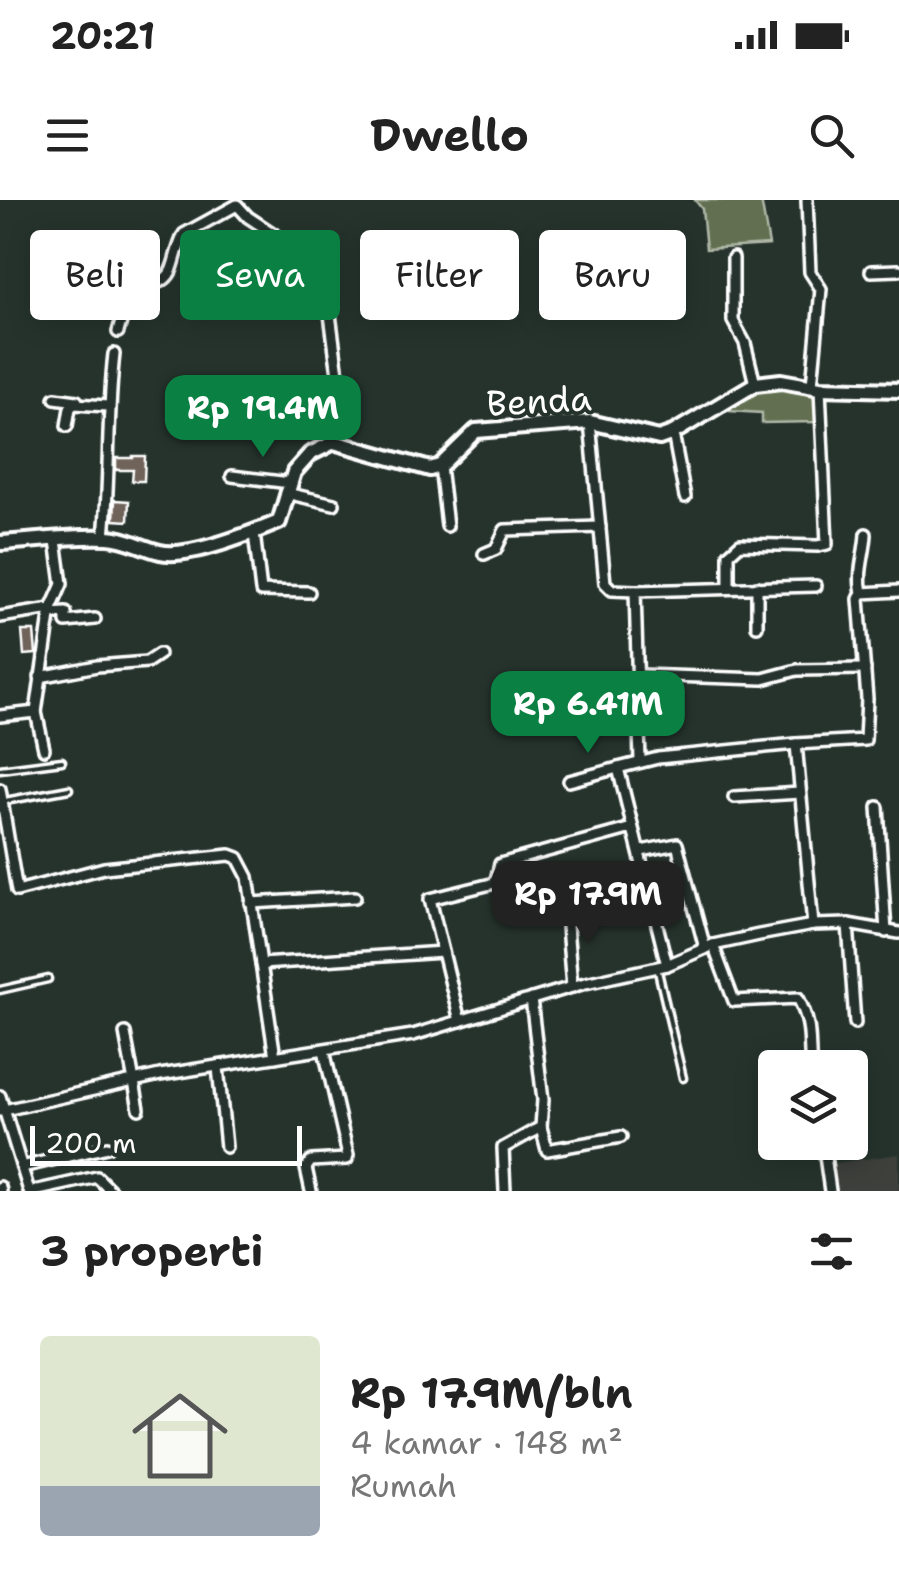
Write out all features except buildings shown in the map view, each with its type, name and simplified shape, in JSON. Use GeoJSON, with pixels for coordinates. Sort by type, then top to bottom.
{"type":"FeatureCollection","features":[{"type":"Feature","properties":{"kind":"street"},"geometry":{"type":"LineString","coordinates":[[729,588],[729,554],[740,544],[827,544],[816,386],[821,288],[810,272],[807,200]]}},
{"type":"Feature","properties":{"kind":"street"},"geometry":{"type":"LineString","coordinates":[[118,332],[131,287],[153,287],[162,282],[177,263],[184,234],[240,203],[248,217],[286,242],[326,284],[339,382],[334,442]]}},
{"type":"Feature","properties":{"kind":"street"},"geometry":{"type":"LineString","coordinates":[[733,258],[733,322],[745,343],[755,384]]}},
{"type":"Feature","properties":{"kind":"street"},"geometry":{"type":"LineString","coordinates":[[871,271],[899,270]]}},
{"type":"Feature","properties":{"kind":"street"},"geometry":{"type":"LineString","coordinates":[[104,537],[109,487],[108,406],[114,354]]}},
{"type":"Feature","properties":{"kind":"street"},"geometry":{"type":"LineString","coordinates":[[685,497],[673,433],[755,384],[782,381],[899,390]]}},
{"type":"Feature","properties":{"kind":"street"},"geometry":{"type":"LineString","coordinates":[[55,398],[108,406]]}},
{"type":"Feature","properties":{"kind":"street"},"geometry":{"type":"LineString","coordinates":[[67,426],[70,408],[81,402]]}},
{"type":"Feature","properties":{"kind":"street"},"geometry":{"type":"LineString","coordinates":[[590,422],[605,583],[612,590],[816,586]]}},
{"type":"Feature","properties":{"kind":"street","name":"Benda"},"geometry":{"type":"LineString","coordinates":[[440,466],[476,431],[590,422],[659,438],[673,433]]}},
{"type":"Feature","properties":{"kind":"street"},"geometry":{"type":"LineString","coordinates":[[0,543],[104,537],[128,539],[163,553],[254,533],[279,522],[294,472],[310,454],[334,442],[430,469],[440,466],[446,526]]}},
{"type":"Feature","properties":{"kind":"street"},"geometry":{"type":"LineString","coordinates":[[232,476],[288,488],[334,504]]}},
{"type":"Feature","properties":{"kind":"street"},"geometry":{"type":"LineString","coordinates":[[484,554],[496,549],[506,530],[600,526]]}},
{"type":"Feature","properties":{"kind":"street"},"geometry":{"type":"LineString","coordinates":[[254,533],[262,592],[309,592]]}},
{"type":"Feature","properties":{"kind":"street"},"geometry":{"type":"LineString","coordinates":[[569,781],[640,762],[731,748],[866,740],[859,599],[866,534]]}},
{"type":"Feature","properties":{"kind":"street"},"geometry":{"type":"LineString","coordinates":[[44,749],[36,712],[51,612],[62,584],[56,540]]}},
{"type":"Feature","properties":{"kind":"street"},"geometry":{"type":"LineString","coordinates":[[757,587],[757,626]]}},
{"type":"Feature","properties":{"kind":"street"},"geometry":{"type":"LineString","coordinates":[[635,591],[640,762]]}},
{"type":"Feature","properties":{"kind":"street"},"geometry":{"type":"LineString","coordinates":[[862,593],[899,592]]}},
{"type":"Feature","properties":{"kind":"street"},"geometry":{"type":"LineString","coordinates":[[0,618],[51,612],[66,613],[66,622],[95,619]]}},
{"type":"Feature","properties":{"kind":"street"},"geometry":{"type":"LineString","coordinates":[[40,677],[147,662],[159,654]]}},
{"type":"Feature","properties":{"kind":"street"},"geometry":{"type":"LineString","coordinates":[[639,675],[763,679],[797,670],[864,669]]}},
{"type":"Feature","properties":{"kind":"street"},"geometry":{"type":"LineString","coordinates":[[0,716],[36,712]]}},
{"type":"Feature","properties":{"kind":"street"},"geometry":{"type":"LineString","coordinates":[[796,744],[812,924]]}},
{"type":"Feature","properties":{"kind":"street"},"geometry":{"type":"LineString","coordinates":[[618,768],[641,852],[662,966]]}},
{"type":"Feature","properties":{"kind":"street"},"geometry":{"type":"LineString","coordinates":[[0,789],[17,891],[104,868],[230,855],[238,858],[252,902],[274,1057]]}},
{"type":"Feature","properties":{"kind":"street"},"geometry":{"type":"LineString","coordinates":[[734,797],[800,793]]}},
{"type":"Feature","properties":{"kind":"street"},"geometry":{"type":"LineString","coordinates":[[878,807],[886,932]]}},
{"type":"Feature","properties":{"kind":"street"},"geometry":{"type":"LineString","coordinates":[[460,1021],[430,899],[491,884],[500,864],[632,828]]}},
{"type":"Feature","properties":{"kind":"street"},"geometry":{"type":"LineString","coordinates":[[641,852],[677,844],[709,946],[734,1001],[798,998],[808,1020],[812,1050]]}},
{"type":"Feature","properties":{"kind":"street"},"geometry":{"type":"LineString","coordinates":[[0,865],[13,865]]}},
{"type":"Feature","properties":{"kind":"street"},"geometry":{"type":"LineString","coordinates":[[252,902],[354,897]]}},
{"type":"Feature","properties":{"kind":"street"},"geometry":{"type":"LineString","coordinates":[[566,914],[572,987]]}},
{"type":"Feature","properties":{"kind":"street"},"geometry":{"type":"LineString","coordinates":[[2,1110],[132,1080],[412,1035],[572,987],[662,966],[709,946],[812,924],[848,924],[899,933]]}},
{"type":"Feature","properties":{"kind":"street"},"geometry":{"type":"LineString","coordinates":[[848,924],[854,1023]]}},
{"type":"Feature","properties":{"kind":"street"},"geometry":{"type":"LineString","coordinates":[[260,964],[443,952]]}},
{"type":"Feature","properties":{"kind":"street"},"geometry":{"type":"LineString","coordinates":[[531,999],[547,1150],[621,1137]]}},
{"type":"Feature","properties":{"kind":"street"},"geometry":{"type":"LineString","coordinates":[[124,1033],[138,1110]]}},
{"type":"Feature","properties":{"kind":"street"},"geometry":{"type":"LineString","coordinates":[[311,1191],[306,1168],[310,1161],[347,1158],[348,1154],[324,1050]]}},
{"type":"Feature","properties":{"kind":"street"},"geometry":{"type":"LineString","coordinates":[[218,1067],[226,1147]]}},
{"type":"Feature","properties":{"kind":"street"},"geometry":{"type":"LineString","coordinates":[[0,1096],[32,1191],[97,1177],[111,1191]]}},
{"type":"Feature","properties":{"kind":"street"},"geometry":{"type":"LineString","coordinates":[[505,1191],[503,1148],[542,1127]]}},
{"type":"Feature","properties":{"kind":"street"},"geometry":{"type":"LineString","coordinates":[[22,1168],[107,1148]]}},
{"type":"Feature","properties":{"kind":"street"},"geometry":{"type":"LineString","coordinates":[[826,1160],[830,1191]]}},
{"type":"Feature","properties":{"kind":"lane"},"geometry":{"type":"LineString","coordinates":[[0,769],[62,761]]}},
{"type":"Feature","properties":{"kind":"lane"},"geometry":{"type":"LineString","coordinates":[[2,802],[70,789]]}},
{"type":"Feature","properties":{"kind":"lane"},"geometry":{"type":"LineString","coordinates":[[662,966],[683,1078]]}},
{"type":"Feature","properties":{"kind":"lane"},"geometry":{"type":"LineString","coordinates":[[0,990],[48,980]]}},
{"type":"Feature","properties":{"kind":"shaded area"},"geometry":{"type":"Polygon","coordinates":[[[899,1154],[899,1191],[830,1191],[836,1163],[899,1154]]]}},
{"type":"Feature","properties":{"kind":"green space"},"geometry":{"type":"Polygon","coordinates":[[[695,200],[761,200],[769,245],[706,249],[702,209],[695,200]]]}},
{"type":"Feature","properties":{"kind":"green space"},"geometry":{"type":"Polygon","coordinates":[[[780,385],[817,391],[816,422],[762,423],[762,413],[729,411],[724,404],[748,390],[780,385]]]}}]}
